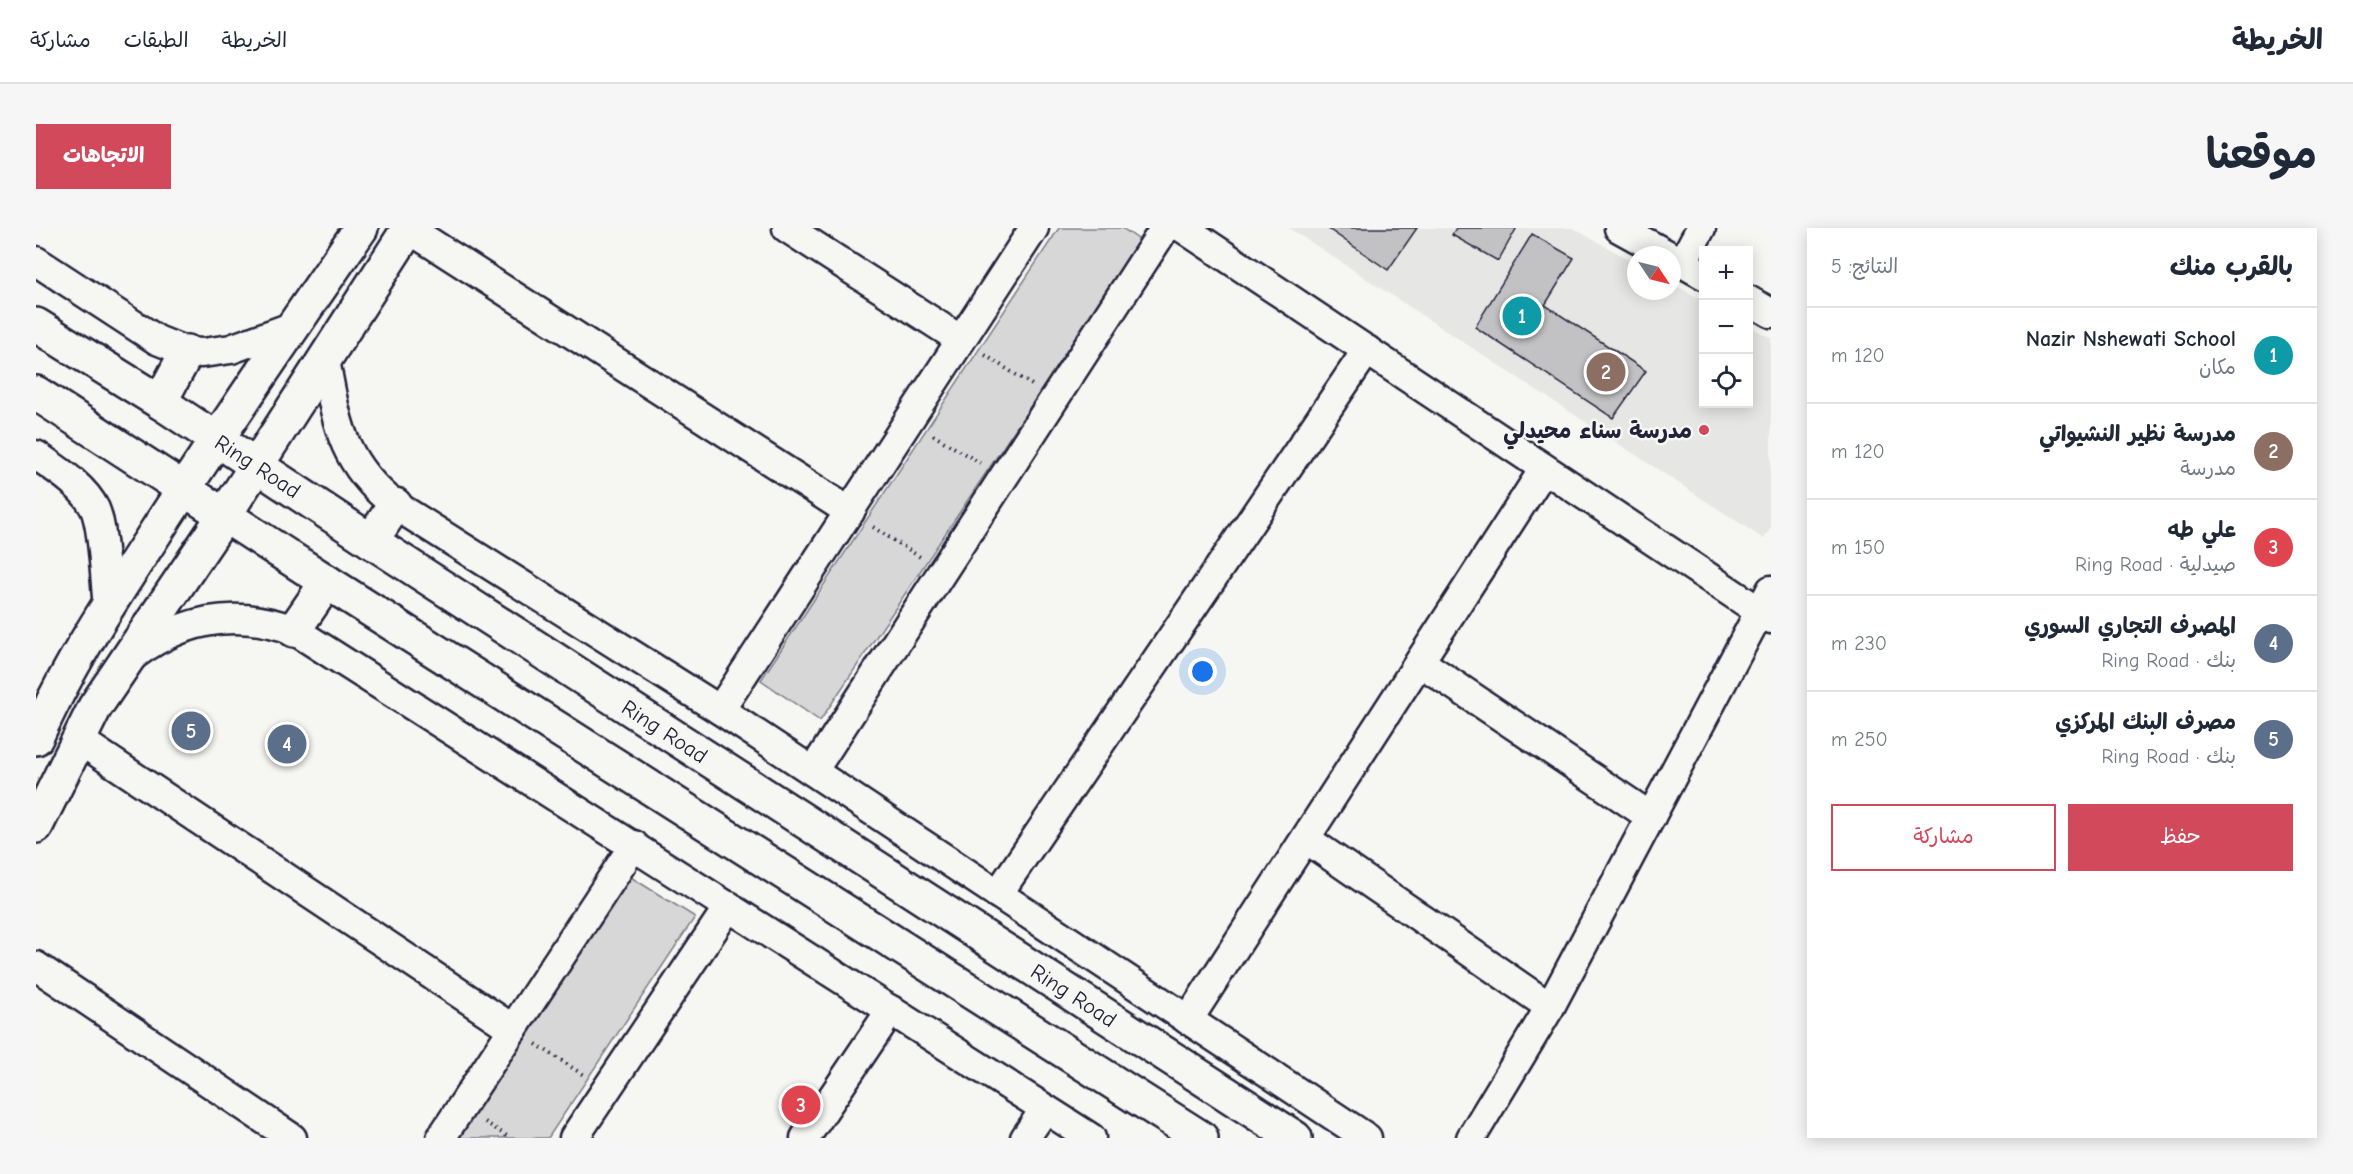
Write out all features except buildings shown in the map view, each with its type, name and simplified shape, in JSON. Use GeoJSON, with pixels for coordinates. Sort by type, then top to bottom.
{"type":"FeatureCollection","features":[{"type":"Feature","properties":{"kind":"main road"},"geometry":{"type":"LineString","coordinates":[[36,826],[95,707],[224,516],[409,229]]}},
{"type":"Feature","properties":{"kind":"main road"},"geometry":{"type":"LineString","coordinates":[[39,722],[183,489],[294,326],[355,230]]}},
{"type":"Feature","properties":{"kind":"main road","name":"Ring Road"},"geometry":{"type":"LineString","coordinates":[[36,325],[216,438],[371,541],[1295,1138]]}},
{"type":"Feature","properties":{"kind":"main road"},"geometry":{"type":"LineString","coordinates":[[160,402],[187,352]]}},
{"type":"Feature","properties":{"kind":"main road"},"geometry":{"type":"LineString","coordinates":[[36,393],[327,582],[1201,1138]]}},
{"type":"Feature","properties":{"kind":"main road"},"geometry":{"type":"LineString","coordinates":[[371,541],[394,504]]}},
{"type":"Feature","properties":{"kind":"main road"},"geometry":{"type":"LineString","coordinates":[[294,630],[327,582]]}},
{"type":"Feature","properties":{"kind":"street"},"geometry":{"type":"LineString","coordinates":[[788,228],[961,340]]}},
{"type":"Feature","properties":{"kind":"street"},"geometry":{"type":"LineString","coordinates":[[720,710],[1035,228]]}},
{"type":"Feature","properties":{"kind":"street"},"geometry":{"type":"LineString","coordinates":[[813,771],[1165,228]]}},
{"type":"Feature","properties":{"kind":"street"},"geometry":{"type":"LineString","coordinates":[[1183,228],[1544,469],[1767,607],[1651,817],[1550,1007],[1471,1138]]}},
{"type":"Feature","properties":{"kind":"street"},"geometry":{"type":"LineString","coordinates":[[1619,228],[1651,246]]}},
{"type":"Feature","properties":{"kind":"street"},"geometry":{"type":"LineString","coordinates":[[1681,263],[1701,228]]}},
{"type":"Feature","properties":{"kind":"street"},"geometry":{"type":"LineString","coordinates":[[409,229],[850,512]]}},
{"type":"Feature","properties":{"kind":"street"},"geometry":{"type":"LineString","coordinates":[[36,261],[157,340],[187,352],[201,354],[231,349],[294,326]]}},
{"type":"Feature","properties":{"kind":"street"},"geometry":{"type":"LineString","coordinates":[[1753,302],[1771,313]]}},
{"type":"Feature","properties":{"kind":"street"},"geometry":{"type":"LineString","coordinates":[[998,894],[1366,350]]}},
{"type":"Feature","properties":{"kind":"street"},"geometry":{"type":"LineString","coordinates":[[325,360],[341,434],[350,455],[362,474],[394,504],[720,710],[1367,1138]]}},
{"type":"Feature","properties":{"kind":"street"},"geometry":{"type":"LineString","coordinates":[[36,455],[73,480],[94,508],[101,540],[108,607]]}},
{"type":"Feature","properties":{"kind":"street"},"geometry":{"type":"LineString","coordinates":[[1188,1020],[1544,469]]}},
{"type":"Feature","properties":{"kind":"street"},"geometry":{"type":"LineString","coordinates":[[127,660],[164,635],[206,621],[250,618],[272,622],[294,630],[1091,1138]]}},
{"type":"Feature","properties":{"kind":"street"},"geometry":{"type":"LineString","coordinates":[[1420,662],[1651,817]]}},
{"type":"Feature","properties":{"kind":"street"},"geometry":{"type":"LineString","coordinates":[[79,740],[513,1029]]}},
{"type":"Feature","properties":{"kind":"street"},"geometry":{"type":"LineString","coordinates":[[1306,839],[1550,1007]]}},
{"type":"Feature","properties":{"kind":"street"},"geometry":{"type":"LineString","coordinates":[[441,1138],[634,845]]}},
{"type":"Feature","properties":{"kind":"street"},"geometry":{"type":"LineString","coordinates":[[574,1138],[729,906]]}},
{"type":"Feature","properties":{"kind":"street"},"geometry":{"type":"LineString","coordinates":[[36,966],[292,1138]]}},
{"type":"Feature","properties":{"kind":"street"},"geometry":{"type":"LineString","coordinates":[[805,1138],[891,1010]]}},
{"type":"Feature","properties":{"kind":"street"},"geometry":{"type":"LineString","coordinates":[[1025,1138],[1046,1109]]}},
{"type":"Feature","properties":{"kind":"path"},"geometry":{"type":"LineString","coordinates":[[961,340],[1054,399]]}},
{"type":"Feature","properties":{"kind":"path"},"geometry":{"type":"LineString","coordinates":[[909,421],[1004,477]]}},
{"type":"Feature","properties":{"kind":"path"},"geometry":{"type":"LineString","coordinates":[[850,512],[942,571]]}},
{"type":"Feature","properties":{"kind":"path"},"geometry":{"type":"LineString","coordinates":[[513,1029],[606,1090]]}},
{"type":"Feature","properties":{"kind":"shaded area"},"geometry":{"type":"Polygon","coordinates":[[[1059,228],[1122,228],[1141,241],[820,721],[761,680],[1059,228]]]}},
{"type":"Feature","properties":{"kind":"shaded area"},"geometry":{"type":"Polygon","coordinates":[[[1289,228],[1572,228],[1627,258],[1627,300],[1681,300],[1681,288],[1699,299],[1699,408],[1753,408],[1753,328],[1771,338],[1771,527],[1764,539],[1289,228]]]}},
{"type":"Feature","properties":{"kind":"shaded area"},"geometry":{"type":"Polygon","coordinates":[[[629,876],[695,917],[548,1138],[458,1138],[629,876]]]}},
{"type":"Feature","properties":{"kind":"place","name":"Nazir Nshewati School"},"geometry":{"type":"Point","coordinates":[1522,316]}},
{"type":"Feature","properties":{"kind":"place","name":"مدرسة نظير النشيواتي"},"geometry":{"type":"Point","coordinates":[1606,372]}},
{"type":"Feature","properties":{"kind":"place","name":"مدرسة سناء محيدلي"},"geometry":{"type":"Point","coordinates":[1704,430]}},
{"type":"Feature","properties":{"kind":"place","name":"مصرف البنك المركزي"},"geometry":{"type":"Point","coordinates":[191,731]}},
{"type":"Feature","properties":{"kind":"place","name":"المصرف التجاري السوري"},"geometry":{"type":"Point","coordinates":[287,744]}},
{"type":"Feature","properties":{"kind":"place","name":"علي طه"},"geometry":{"type":"Point","coordinates":[801,1105]}}]}
